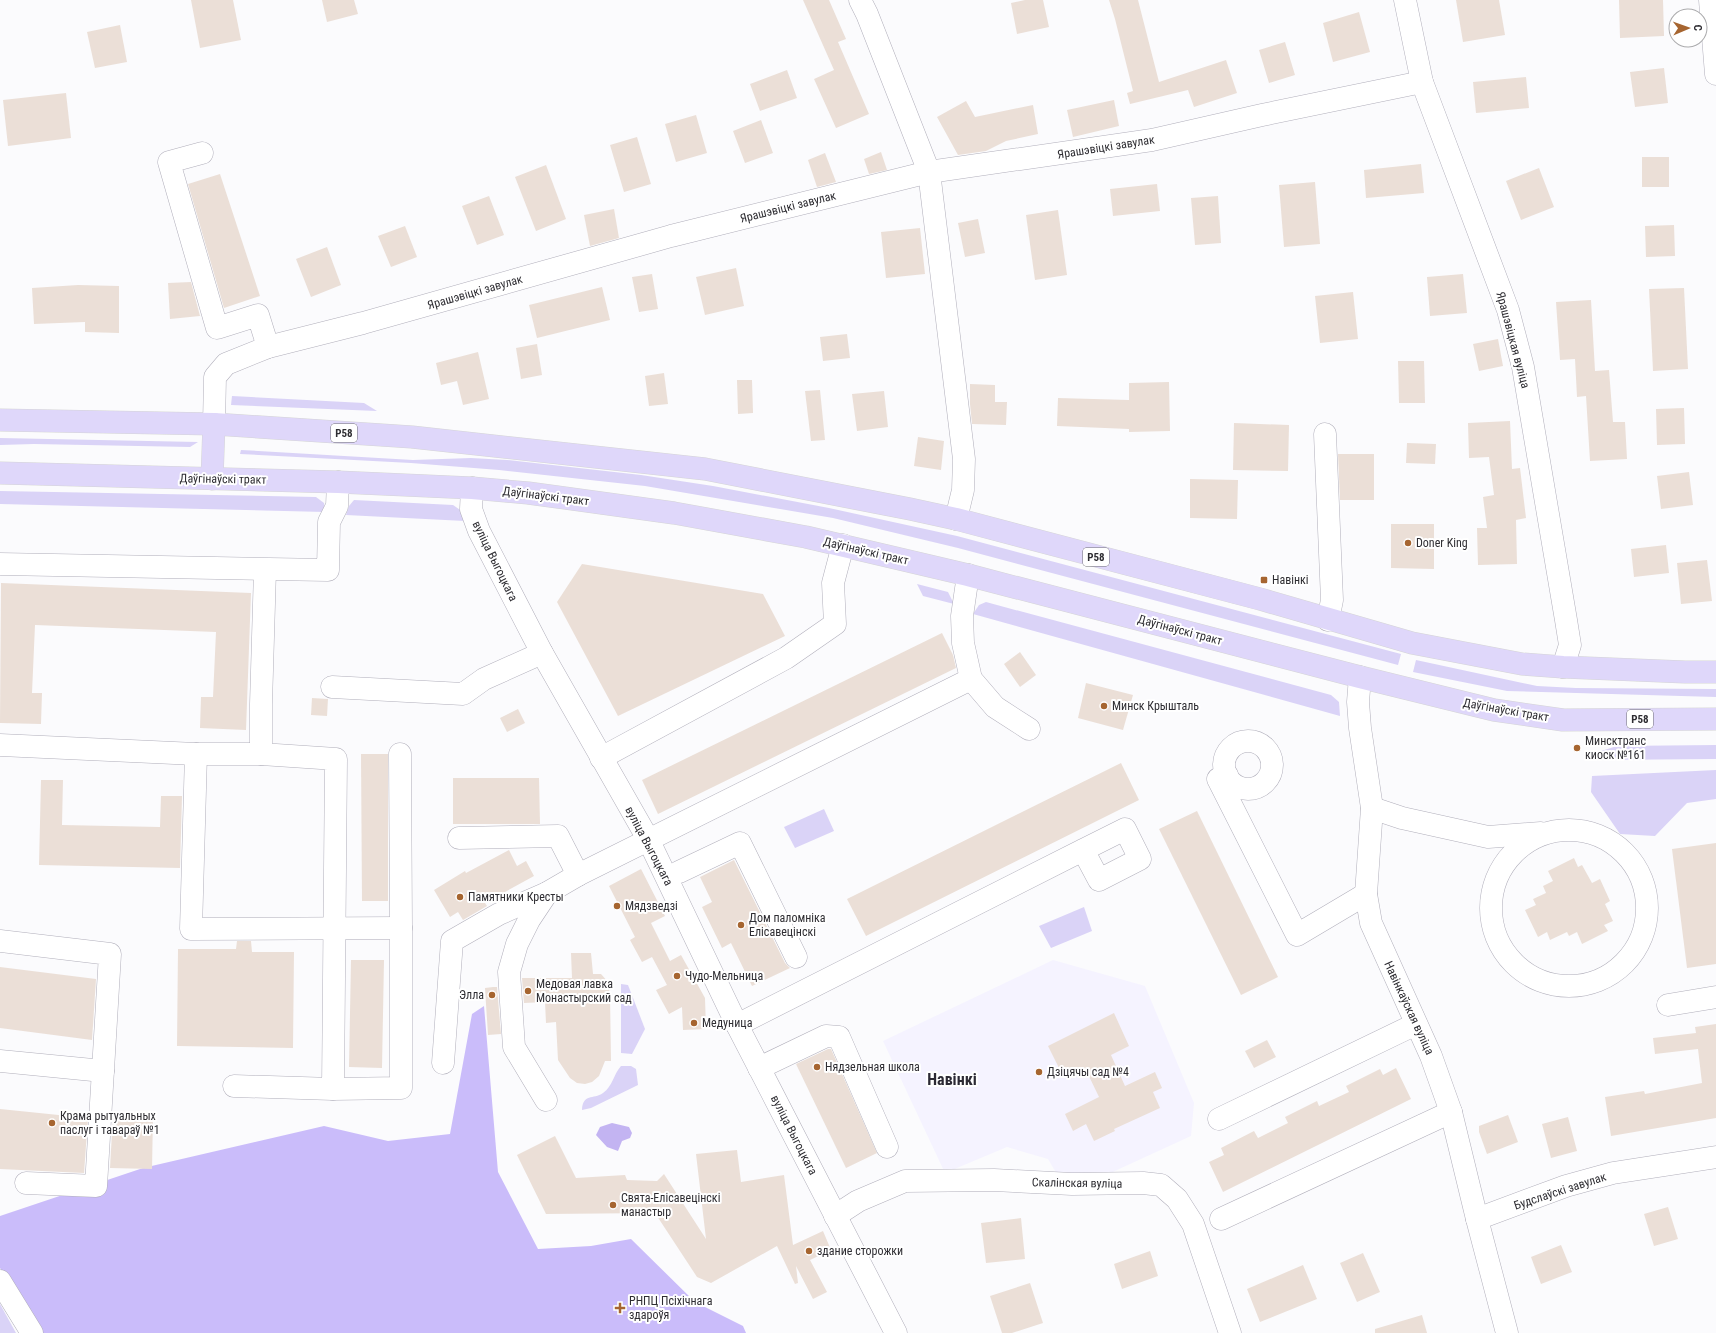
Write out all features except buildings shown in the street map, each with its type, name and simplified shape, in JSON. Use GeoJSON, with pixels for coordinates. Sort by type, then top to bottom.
{"type":"FeatureCollection","features":[{"type":"Feature","properties":{"kind":"main road","name":"Р58"},"geometry":{"type":"LineString","coordinates":[[0,420],[214,424],[412,437],[705,469],[910,508],[956,519],[1260,599],[1328,620],[1419,644],[1522,664],[1563,667],[1716,672]]}},
{"type":"Feature","properties":{"kind":"main road"},"geometry":{"type":"LineString","coordinates":[[212,479],[214,424]]}},
{"type":"Feature","properties":{"kind":"main road","name":"Даўгінаўскі тракт"},"geometry":{"type":"LineString","coordinates":[[0,473],[338,482],[472,488],[528,493],[674,514],[843,545],[968,575],[1360,677],[1494,710],[1563,720],[1716,719]]}},
{"type":"Feature","properties":{"kind":"street"},"geometry":{"type":"LineString","coordinates":[[860,0],[867,14],[929,172],[964,459],[963,490],[956,519]]}},
{"type":"Feature","properties":{"kind":"street","name":"Ярашэвіцкая вуліца"},"geometry":{"type":"LineString","coordinates":[[1405,0],[1422,82],[1508,310],[1523,367],[1570,645],[1563,667]]}},
{"type":"Feature","properties":{"kind":"street"},"geometry":{"type":"LineString","coordinates":[[1710,0],[1716,74]]}},
{"type":"Feature","properties":{"kind":"street","name":"Ярашэвіцкі завулак"},"geometry":{"type":"LineString","coordinates":[[214,424],[215,378],[226,364],[268,347],[371,321],[671,236],[929,172],[1152,140],[1262,115],[1422,82]]}},
{"type":"Feature","properties":{"kind":"street"},"geometry":{"type":"LineString","coordinates":[[202,153],[169,162],[217,328],[258,316],[268,347]]}},
{"type":"Feature","properties":{"kind":"street"},"geometry":{"type":"LineString","coordinates":[[1325,434],[1332,600],[1328,620]]}},
{"type":"Feature","properties":{"kind":"street"},"geometry":{"type":"LineString","coordinates":[[0,564],[328,570],[329,522],[337,506],[338,482]]}},
{"type":"Feature","properties":{"kind":"street","name":"вуліца Выгоцкага"},"geometry":{"type":"LineString","coordinates":[[472,488],[471,509],[479,531],[542,653],[648,839],[759,1068],[896,1333]]}},
{"type":"Feature","properties":{"kind":"street"},"geometry":{"type":"LineString","coordinates":[[601,758],[786,658],[835,624],[833,583],[843,545]]}},
{"type":"Feature","properties":{"kind":"street"},"geometry":{"type":"LineString","coordinates":[[261,754],[265,570]]}},
{"type":"Feature","properties":{"kind":"street"},"geometry":{"type":"LineString","coordinates":[[968,575],[962,616],[963,643],[971,679],[994,707],[1029,729]]}},
{"type":"Feature","properties":{"kind":"street"},"geometry":{"type":"LineString","coordinates":[[332,687],[463,694],[484,679],[542,653]]}},
{"type":"Feature","properties":{"kind":"street","name":"Навінкаўская вуліца"},"geometry":{"type":"LineString","coordinates":[[1360,677],[1358,702],[1372,808],[1366,894],[1371,923],[1431,1056],[1451,1112],[1477,1219],[1508,1333]]}},
{"type":"Feature","properties":{"kind":"street"},"geometry":{"type":"LineString","coordinates":[[443,1063],[452,941],[499,914],[547,893],[578,875],[648,839],[971,679]]}},
{"type":"Feature","properties":{"kind":"street"},"geometry":{"type":"LineString","coordinates":[[0,745],[196,754],[261,754],[336,759],[333,1089]]}},
{"type":"Feature","properties":{"kind":"street"},"geometry":{"type":"LineString","coordinates":[[196,754],[191,929],[401,928]]}},
{"type":"Feature","properties":{"kind":"street"},"geometry":{"type":"LineString","coordinates":[[234,1086],[333,1089],[401,1088],[400,754]]}},
{"type":"Feature","properties":{"kind":"street"},"geometry":{"type":"LineString","coordinates":[[1227,775],[1218,779],[1297,935],[1366,894]]}},
{"type":"Feature","properties":{"kind":"street"},"geometry":{"type":"LineString","coordinates":[[1372,808],[1402,818],[1488,837],[1546,833],[1562,830],[1584,831],[1608,840],[1629,858],[1642,881],[1647,906],[1643,932],[1630,956],[1608,976],[1584,985],[1562,986],[1536,980],[1512,962],[1496,938],[1491,910],[1494,884],[1506,860],[1526,842],[1546,833]]}},
{"type":"Feature","properties":{"kind":"street"},"geometry":{"type":"LineString","coordinates":[[459,838],[558,836],[578,875]]}},
{"type":"Feature","properties":{"kind":"street"},"geometry":{"type":"LineString","coordinates":[[679,872],[740,843],[796,957]]}},
{"type":"Feature","properties":{"kind":"street"},"geometry":{"type":"LineString","coordinates":[[738,1025],[1083,850]]}},
{"type":"Feature","properties":{"kind":"street"},"geometry":{"type":"LineString","coordinates":[[546,1100],[514,1047],[509,972],[517,944],[529,920],[547,893]]}},
{"type":"Feature","properties":{"kind":"street"},"geometry":{"type":"LineString","coordinates":[[0,941],[110,954],[96,1186],[26,1183]]}},
{"type":"Feature","properties":{"kind":"street"},"geometry":{"type":"LineString","coordinates":[[1668,1005],[1716,997]]}},
{"type":"Feature","properties":{"kind":"street"},"geometry":{"type":"LineString","coordinates":[[1219,1119],[1416,1024]]}},
{"type":"Feature","properties":{"kind":"street"},"geometry":{"type":"LineString","coordinates":[[759,1068],[826,1036],[838,1037],[887,1147]]}},
{"type":"Feature","properties":{"kind":"street"},"geometry":{"type":"LineString","coordinates":[[0,1061],[103,1071]]}},
{"type":"Feature","properties":{"kind":"street"},"geometry":{"type":"LineString","coordinates":[[1221,1219],[1451,1112]]}},
{"type":"Feature","properties":{"kind":"street","name":"Будслаўскі завулак"},"geometry":{"type":"LineString","coordinates":[[1477,1219],[1566,1186],[1613,1174],[1716,1157]]}},
{"type":"Feature","properties":{"kind":"street","name":"Скалінская вуліца"},"geometry":{"type":"LineString","coordinates":[[835,1216],[858,1201],[905,1181],[994,1180],[1072,1184],[1143,1183],[1161,1185],[1177,1199],[1193,1224],[1230,1333]]}},
{"type":"Feature","properties":{"kind":"street"},"geometry":{"type":"LineString","coordinates":[[0,1281],[32,1333]]}},
{"type":"Feature","properties":{"kind":"shaded area"},"geometry":{"type":"Polygon","coordinates":[[[232,396],[364,403],[377,411],[231,405],[232,396]]]}},
{"type":"Feature","properties":{"kind":"shaded area"},"geometry":{"type":"Polygon","coordinates":[[[0,438],[198,442],[190,447],[34,444],[0,445],[0,438]]]}},
{"type":"Feature","properties":{"kind":"shaded area"},"geometry":{"type":"Polygon","coordinates":[[[241,450],[413,460],[471,458],[507,460],[641,475],[713,486],[829,508],[957,536],[1401,654],[1398,665],[958,548],[833,518],[645,486],[499,470],[411,463],[240,454],[241,450]]]}},
{"type":"Feature","properties":{"kind":"shaded area"},"geometry":{"type":"Polygon","coordinates":[[[0,491],[316,497],[324,503],[325,512],[0,504],[0,491]]]}},
{"type":"Feature","properties":{"kind":"shaded area"},"geometry":{"type":"Polygon","coordinates":[[[354,500],[453,505],[463,512],[465,521],[346,515],[349,506],[354,500]]]}},
{"type":"Feature","properties":{"kind":"shaded area"},"geometry":{"type":"Polygon","coordinates":[[[917,584],[948,592],[954,604],[923,596],[917,584]]]}},
{"type":"Feature","properties":{"kind":"shaded area"},"geometry":{"type":"Polygon","coordinates":[[[986,602],[1331,695],[1339,702],[1340,716],[973,614],[979,605],[986,602]]]}},
{"type":"Feature","properties":{"kind":"shaded area"},"geometry":{"type":"Polygon","coordinates":[[[1416,660],[1537,686],[1576,688],[1716,689],[1716,697],[1507,691],[1413,672],[1416,660]]]}},
{"type":"Feature","properties":{"kind":"shaded area"},"geometry":{"type":"Polygon","coordinates":[[[1716,745],[1716,759],[1598,760],[1598,752],[1617,746],[1716,745]]]}},
{"type":"Feature","properties":{"kind":"shaded area"},"geometry":{"type":"Polygon","coordinates":[[[1716,770],[1716,799],[1687,803],[1655,836],[1620,834],[1591,792],[1592,776],[1716,770]]]}},
{"type":"Feature","properties":{"kind":"shaded area"},"geometry":{"type":"Polygon","coordinates":[[[824,809],[834,831],[795,848],[784,827],[824,809]]]}},
{"type":"Feature","properties":{"kind":"shaded area"},"geometry":{"type":"Polygon","coordinates":[[[1084,907],[1092,931],[1051,948],[1039,926],[1084,907]]]}},
{"type":"Feature","properties":{"kind":"shaded area","name":"Дзіцячы сад №4"},"geometry":{"type":"Polygon","coordinates":[[[1053,960],[1145,986],[1194,1103],[1191,1136],[1093,1181],[1061,1181],[1048,1159],[1007,1147],[945,1173],[883,1041],[1053,960]]]}},
{"type":"Feature","properties":{"kind":"shaded area"},"geometry":{"type":"Polygon","coordinates":[[[621,984],[628,985],[645,1029],[632,1054],[621,1053],[621,984]]]}},
{"type":"Feature","properties":{"kind":"shaded area"},"geometry":{"type":"Polygon","coordinates":[[[484,1006],[498,1172],[538,1249],[591,1246],[631,1239],[695,1302],[743,1326],[746,1333],[39,1333],[0,1268],[0,1216],[143,1168],[324,1126],[388,1141],[450,1134],[472,1014],[484,1006]]]}},
{"type":"Feature","properties":{"kind":"shaded area"},"geometry":{"type":"Polygon","coordinates":[[[621,1066],[631,1066],[636,1069],[638,1085],[591,1108],[582,1110],[586,1099],[599,1095],[606,1090],[621,1066]]]}},
{"type":"Feature","properties":{"kind":"shaded area"},"geometry":{"type":"Polygon","coordinates":[[[612,1123],[629,1127],[632,1133],[630,1138],[622,1141],[618,1151],[607,1147],[596,1135],[600,1127],[612,1123]]]}},
{"type":"Feature","properties":{"kind":"shaded area"},"geometry":{"type":"Polygon","coordinates":[[[0,1304],[16,1333],[0,1333],[0,1304]]]}},
{"type":"Feature","properties":{"kind":"place","name":"Doner King"},"geometry":{"type":"Point","coordinates":[1408,543]}},
{"type":"Feature","properties":{"kind":"place","name":"Навінкі"},"geometry":{"type":"Point","coordinates":[1264,580]}},
{"type":"Feature","properties":{"kind":"place","name":"Минск Крышталь"},"geometry":{"type":"Point","coordinates":[1104,706]}},
{"type":"Feature","properties":{"kind":"place","name":"Минсктранс киоск №161"},"geometry":{"type":"Point","coordinates":[1577,748]}},
{"type":"Feature","properties":{"kind":"place","name":"Памятники Кресты"},"geometry":{"type":"Point","coordinates":[460,897]}},
{"type":"Feature","properties":{"kind":"place","name":"Мядзведзі"},"geometry":{"type":"Point","coordinates":[617,906]}},
{"type":"Feature","properties":{"kind":"place","name":"Дом паломніка Елісавецінскі"},"geometry":{"type":"Point","coordinates":[741,925]}},
{"type":"Feature","properties":{"kind":"place","name":"Чудо-Мельница"},"geometry":{"type":"Point","coordinates":[677,976]}},
{"type":"Feature","properties":{"kind":"place","name":"Медовая лавка Монастырский сад"},"geometry":{"type":"Point","coordinates":[528,991]}},
{"type":"Feature","properties":{"kind":"place","name":"Элла"},"geometry":{"type":"Point","coordinates":[492,995]}},
{"type":"Feature","properties":{"kind":"place","name":"Медуница"},"geometry":{"type":"Point","coordinates":[694,1023]}},
{"type":"Feature","properties":{"kind":"place","name":"Нядзельная школа"},"geometry":{"type":"Point","coordinates":[817,1067]}},
{"type":"Feature","properties":{"kind":"place","name":"Дзіцячы сад №4"},"geometry":{"type":"Point","coordinates":[1039,1072]}},
{"type":"Feature","properties":{"kind":"place","name":"Крама рытуальных паслуг і тавараў №1"},"geometry":{"type":"Point","coordinates":[52,1123]}},
{"type":"Feature","properties":{"kind":"place","name":"Свята-Елісавецінскі манастыр"},"geometry":{"type":"Point","coordinates":[613,1205]}},
{"type":"Feature","properties":{"kind":"place","name":"здание сторожки"},"geometry":{"type":"Point","coordinates":[809,1251]}},
{"type":"Feature","properties":{"kind":"place","name":"РНПЦ Псіхічнага здароўя"},"geometry":{"type":"Point","coordinates":[620,1308]}},
{"type":"Feature","properties":{"kind":"district","name":"Навінкі"},"geometry":{"type":"Point","coordinates":[952,1079]}}]}
